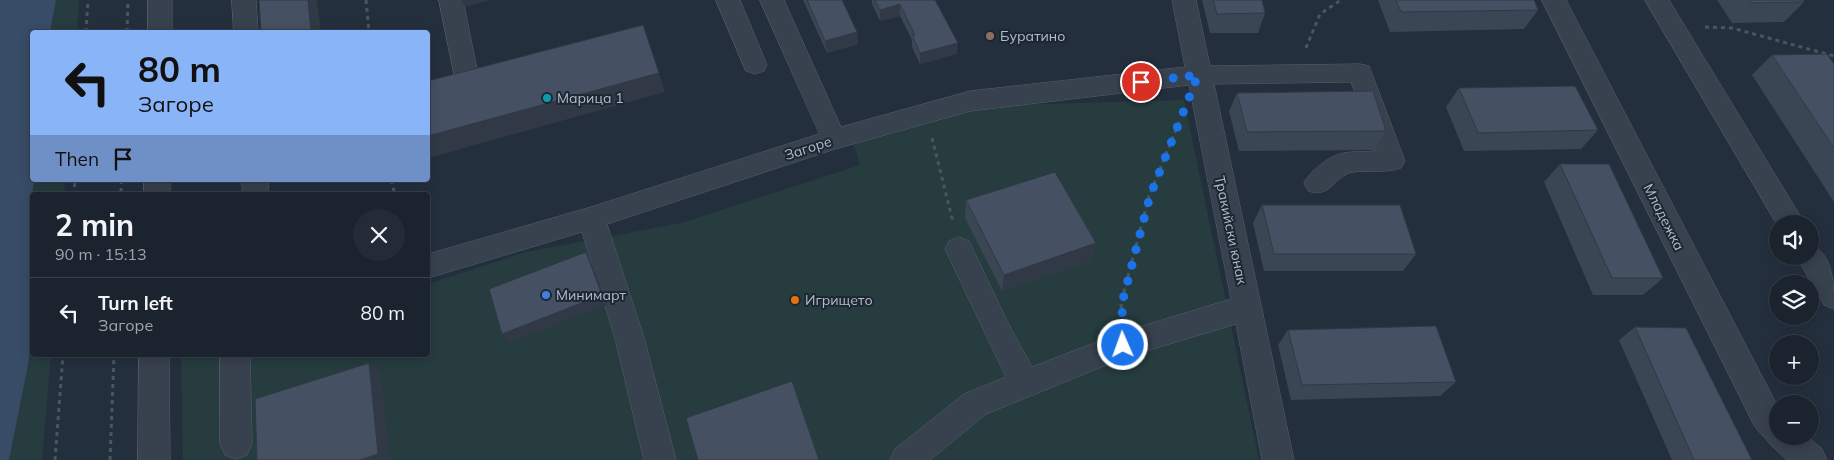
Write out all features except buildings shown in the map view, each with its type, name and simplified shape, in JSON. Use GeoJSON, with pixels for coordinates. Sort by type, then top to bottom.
{"type":"FeatureCollection","features":[{"type":"Feature","properties":{"kind":"street"},"geometry":{"type":"LineString","coordinates":[[160,0],[160,30]]}},
{"type":"Feature","properties":{"kind":"street"},"geometry":{"type":"LineString","coordinates":[[244,0],[246,30]]}},
{"type":"Feature","properties":{"kind":"street"},"geometry":{"type":"LineString","coordinates":[[450,0],[467,79]]}},
{"type":"Feature","properties":{"kind":"street"},"geometry":{"type":"LineString","coordinates":[[755,65],[730,4],[756,0]]}},
{"type":"Feature","properties":{"kind":"street"},"geometry":{"type":"LineString","coordinates":[[772,0],[834,139]]}},
{"type":"Feature","properties":{"kind":"street","name":"Тракийски юнак"},"geometry":{"type":"LineString","coordinates":[[1184,0],[1278,460]]}},
{"type":"Feature","properties":{"kind":"street","name":"Младежка"},"geometry":{"type":"LineString","coordinates":[[1554,0],[1769,420]]}},
{"type":"Feature","properties":{"kind":"street"},"geometry":{"type":"LineString","coordinates":[[1658,0],[1786,215]]}},
{"type":"Feature","properties":{"kind":"street","name":"Загоре"},"geometry":{"type":"LineString","coordinates":[[430,265],[591,218],[834,139],[970,101],[1198,75],[1360,73],[1392,161],[1344,163],[1317,183]]}},
{"type":"Feature","properties":{"kind":"street"},"geometry":{"type":"LineString","coordinates":[[591,218],[604,255],[649,413],[660,460]]}},
{"type":"Feature","properties":{"kind":"street"},"geometry":{"type":"LineString","coordinates":[[960,249],[999,334],[1025,383]]}},
{"type":"Feature","properties":{"kind":"street"},"geometry":{"type":"LineString","coordinates":[[1815,265],[1834,296]]}},
{"type":"Feature","properties":{"kind":"street"},"geometry":{"type":"LineString","coordinates":[[906,460],[975,404],[1123,345],[1248,307]]}},
{"type":"Feature","properties":{"kind":"street"},"geometry":{"type":"LineString","coordinates":[[154,357],[154,460]]}},
{"type":"Feature","properties":{"kind":"street"},"geometry":{"type":"LineString","coordinates":[[235,357],[236,444]]}},
{"type":"Feature","properties":{"kind":"street"},"geometry":{"type":"LineString","coordinates":[[1794,445],[1811,460]]}},
{"type":"Feature","properties":{"kind":"path"},"geometry":{"type":"LineString","coordinates":[[86,30],[88,0]]}},
{"type":"Feature","properties":{"kind":"path"},"geometry":{"type":"LineString","coordinates":[[127,30],[128,0]]}},
{"type":"Feature","properties":{"kind":"path"},"geometry":{"type":"LineString","coordinates":[[366,0],[369,30]]}},
{"type":"Feature","properties":{"kind":"path"},"geometry":{"type":"LineString","coordinates":[[1295,74],[1320,14],[1341,0]]}},
{"type":"Feature","properties":{"kind":"path"},"geometry":{"type":"LineString","coordinates":[[1674,27],[1732,28],[1834,56]]}},
{"type":"Feature","properties":{"kind":"path"},"geometry":{"type":"LineString","coordinates":[[1123,345],[1122,303],[1150,196],[1198,75]]}},
{"type":"Feature","properties":{"kind":"path"},"geometry":{"type":"LineString","coordinates":[[926,113],[960,249]]}},
{"type":"Feature","properties":{"kind":"path"},"geometry":{"type":"LineString","coordinates":[[55,460],[63,357]]}},
{"type":"Feature","properties":{"kind":"path"},"geometry":{"type":"LineString","coordinates":[[110,460],[114,357]]}},
{"type":"Feature","properties":{"kind":"green space"},"geometry":{"type":"Polygon","coordinates":[[[56,0],[79,0],[77,30],[50,30],[56,0]]]}},
{"type":"Feature","properties":{"kind":"green space"},"geometry":{"type":"Polygon","coordinates":[[[1184,100],[1259,460],[183,460],[181,358],[430,357],[430,283],[526,252],[681,223],[860,165],[850,134],[977,106],[1184,100]]]}},
{"type":"Feature","properties":{"kind":"green space"},"geometry":{"type":"Polygon","coordinates":[[[34,182],[65,182],[64,192],[32,192],[34,182]]]}},
{"type":"Feature","properties":{"kind":"green space"},"geometry":{"type":"Polygon","coordinates":[[[30,283],[30,357],[51,357],[42,460],[9,460],[29,360],[30,283]]]}},
{"type":"Feature","properties":{"kind":"water"},"geometry":{"type":"Polygon","coordinates":[[[0,0],[56,0],[50,30],[30,30],[30,182],[34,182],[33,192],[30,192],[29,360],[9,460],[0,460],[0,0]]]}},
{"type":"Feature","properties":{"kind":"place","name":"Буратино"},"geometry":{"type":"Point","coordinates":[990,36]}},
{"type":"Feature","properties":{"kind":"place","name":"Марица 1"},"geometry":{"type":"Point","coordinates":[547,98]}},
{"type":"Feature","properties":{"kind":"place","name":"Минимарт"},"geometry":{"type":"Point","coordinates":[546,295]}},
{"type":"Feature","properties":{"kind":"place","name":"Игрището"},"geometry":{"type":"Point","coordinates":[795,300]}},
{"type":"Feature","properties":{"kind":"route"},"geometry":{"type":"LineString","coordinates":[[1123,345],[1122,303],[1150,196],[1198,75],[1141,82]]}}]}
